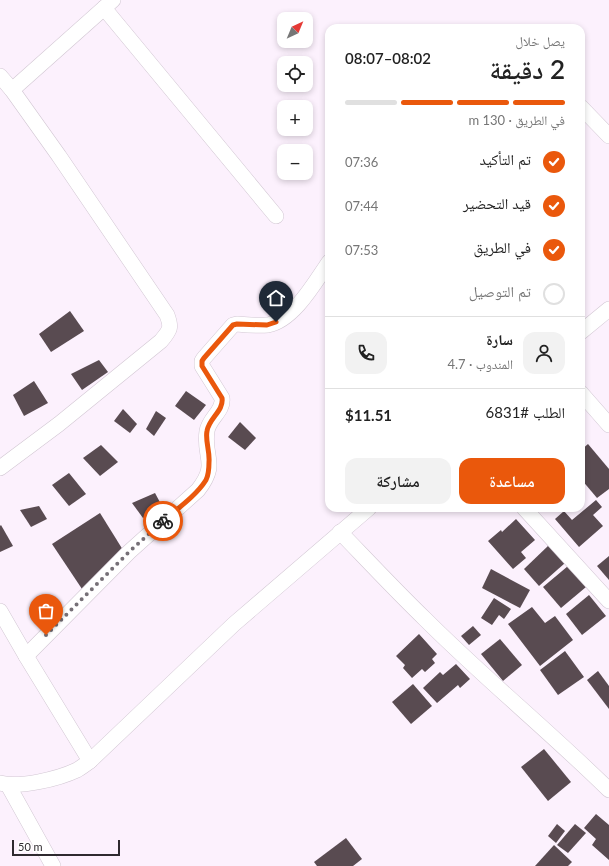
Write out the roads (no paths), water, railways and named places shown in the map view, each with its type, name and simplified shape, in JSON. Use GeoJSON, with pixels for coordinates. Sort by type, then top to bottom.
{"type":"FeatureCollection","features":[{"type":"Feature","properties":{"kind":"street"},"geometry":{"type":"LineString","coordinates":[[12,90],[108,4],[276,216]]}},
{"type":"Feature","properties":{"kind":"street"},"geometry":{"type":"LineString","coordinates":[[0,76],[12,90],[64,163],[167,315],[170,324],[169,331],[161,341],[59,424],[0,468]]}},
{"type":"Feature","properties":{"kind":"street"},"geometry":{"type":"LineString","coordinates":[[585,111],[609,136]]}},
{"type":"Feature","properties":{"kind":"street"},"geometry":{"type":"LineString","coordinates":[[26,656],[129,552],[198,490],[206,480],[209,473],[207,430],[223,402],[202,366],[202,361],[204,358],[233,325],[267,325],[283,318],[297,306],[325,268]]}},
{"type":"Feature","properties":{"kind":"street"},"geometry":{"type":"LineString","coordinates":[[585,329],[609,309]]}},
{"type":"Feature","properties":{"kind":"street"},"geometry":{"type":"LineString","coordinates":[[585,398],[609,425]]}},
{"type":"Feature","properties":{"kind":"street"},"geometry":{"type":"LineString","coordinates":[[53,866],[4,784],[44,782],[77,770],[90,761],[234,624],[364,512]]}},
{"type":"Feature","properties":{"kind":"street"},"geometry":{"type":"LineString","coordinates":[[528,512],[609,601]]}},
{"type":"Feature","properties":{"kind":"street"},"geometry":{"type":"LineString","coordinates":[[340,532],[425,619],[519,707],[569,750],[609,790]]}},
{"type":"Feature","properties":{"kind":"street"},"geometry":{"type":"LineString","coordinates":[[0,611],[90,761]]}}]}
